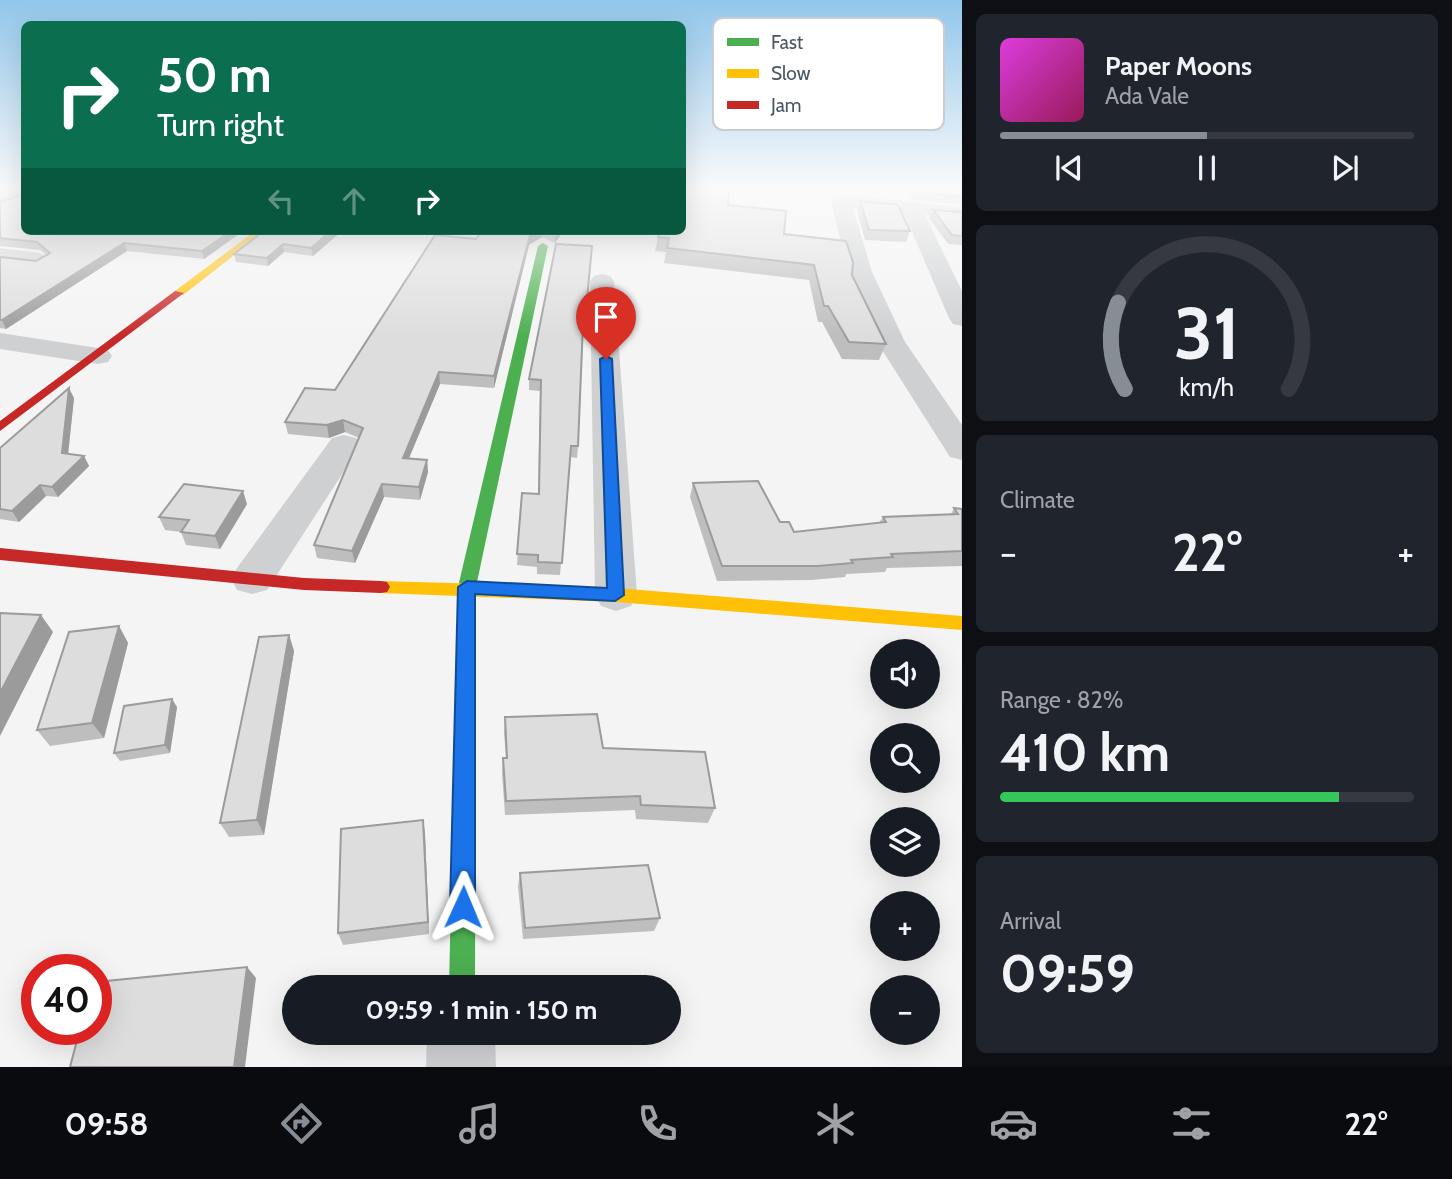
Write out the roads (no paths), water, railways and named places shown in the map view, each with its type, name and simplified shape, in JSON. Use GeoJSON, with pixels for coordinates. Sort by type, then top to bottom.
{"type":"FeatureCollection","features":[{"type":"Feature","properties":{"kind":"street"},"geometry":{"type":"LineString","coordinates":[[0,427],[253,237]]}},
{"type":"Feature","properties":{"kind":"street"},"geometry":{"type":"LineString","coordinates":[[851,237],[860,272],[891,342],[962,450]]}},
{"type":"Feature","properties":{"kind":"street"},"geometry":{"type":"LineString","coordinates":[[925,237],[961,317]]}},
{"type":"Feature","properties":{"kind":"street"},"geometry":{"type":"LineString","coordinates":[[462,975],[467,587],[543,246]]}},
{"type":"Feature","properties":{"kind":"street"},"geometry":{"type":"LineString","coordinates":[[0,255],[40,260]]}},
{"type":"Feature","properties":{"kind":"street"},"geometry":{"type":"LineString","coordinates":[[602,281],[615,595]]}},
{"type":"Feature","properties":{"kind":"street"},"geometry":{"type":"LineString","coordinates":[[0,341],[98,356]]}},
{"type":"Feature","properties":{"kind":"street"},"geometry":{"type":"LineString","coordinates":[[251,579],[344,445]]}},
{"type":"Feature","properties":{"kind":"street"},"geometry":{"type":"LineString","coordinates":[[0,554],[304,584],[467,587],[615,595],[962,623]]}},
{"type":"Feature","properties":{"kind":"street"},"geometry":{"type":"LineString","coordinates":[[461,1045],[461,1067]]}}]}
